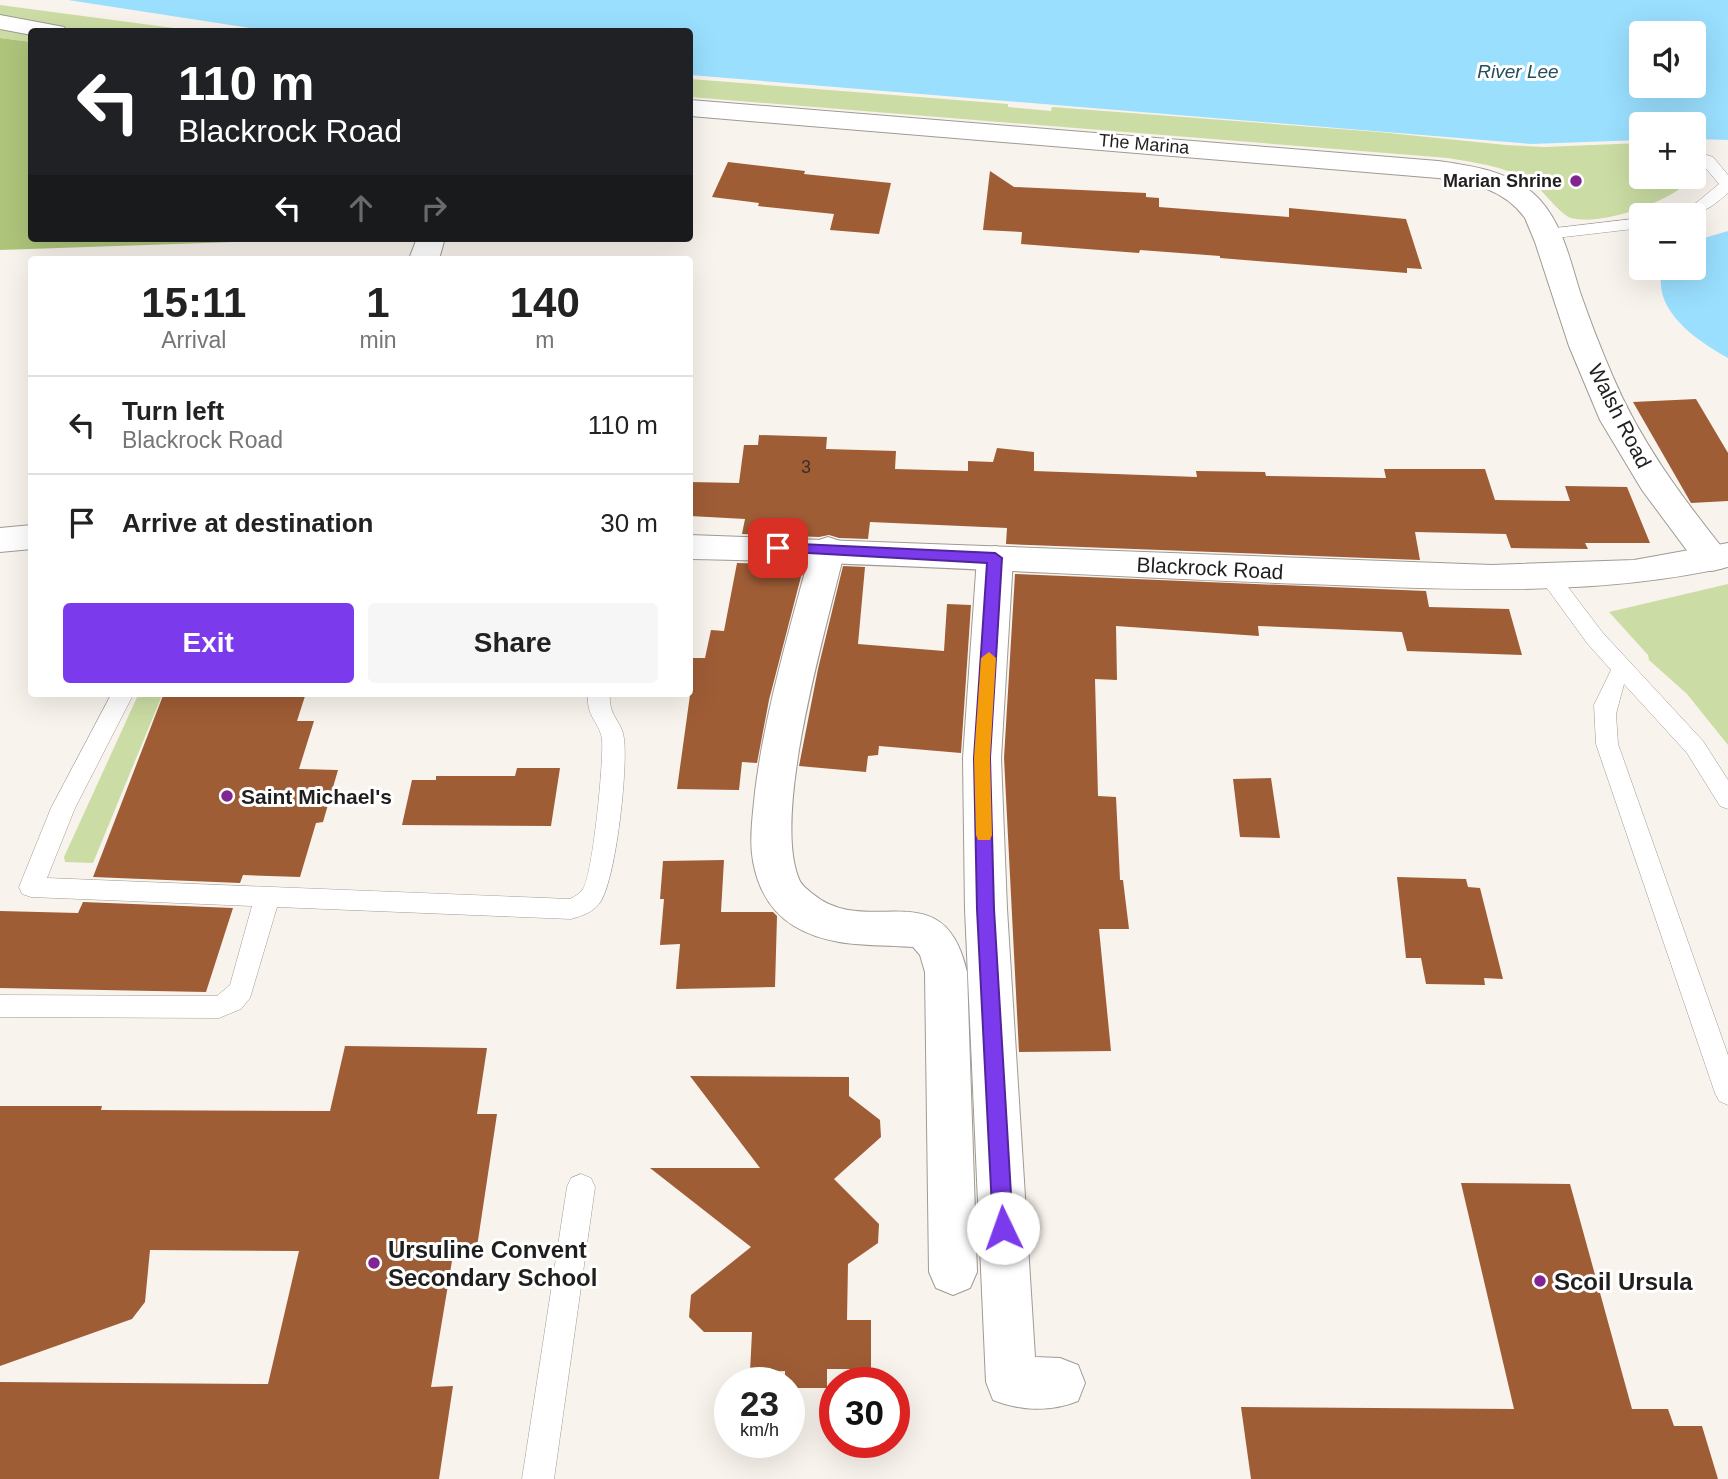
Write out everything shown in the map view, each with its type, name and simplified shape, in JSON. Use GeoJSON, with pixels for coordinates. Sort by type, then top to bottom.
{"type":"FeatureCollection","features":[{"type":"Feature","properties":{"kind":"street"},"geometry":{"type":"LineString","coordinates":[[0,22],[33,28]]}},
{"type":"Feature","properties":{"kind":"street","name":"The Marina"},"geometry":{"type":"LineString","coordinates":[[693,108],[1114,141],[1454,173],[1502,184],[1521,197],[1535,211],[1551,246]]}},
{"type":"Feature","properties":{"kind":"street","name":"Walsh Road"},"geometry":{"type":"LineString","coordinates":[[1551,246],[1576,323],[1607,400],[1649,474],[1720,557]]}},
{"type":"Feature","properties":{"kind":"street"},"geometry":{"type":"LineString","coordinates":[[0,540],[28,537]]}},
{"type":"Feature","properties":{"kind":"street","name":"Blackrock Road"},"geometry":{"type":"LineString","coordinates":[[693,547],[828,549],[1551,579],[1635,572],[1720,557]]}},
{"type":"Feature","properties":{"kind":"street"},"geometry":{"type":"LineString","coordinates":[[828,549],[780,755],[772,815],[774,863],[782,890],[804,911],[820,921],[839,926],[923,932],[934,941],[942,955],[946,972],[953,1272]]}},
{"type":"Feature","properties":{"kind":"street"},"geometry":{"type":"LineString","coordinates":[[995,558],[982,758],[986,909],[1011,1382],[1060,1383]]}},
{"type":"Feature","properties":{"kind":"lane"},"geometry":{"type":"LineString","coordinates":[[1706,204],[1728,185],[1707,160]]}},
{"type":"Feature","properties":{"kind":"lane"},"geometry":{"type":"LineString","coordinates":[[1551,246],[1629,226]]}},
{"type":"Feature","properties":{"kind":"lane"},"geometry":{"type":"LineString","coordinates":[[1551,579],[1595,638],[1695,747],[1728,800]]}},
{"type":"Feature","properties":{"kind":"lane"},"geometry":{"type":"LineString","coordinates":[[1623,669],[1605,697],[1603,715],[1607,744],[1728,1093]]}},
{"type":"Feature","properties":{"kind":"lane"},"geometry":{"type":"LineString","coordinates":[[121,697],[63,808],[31,887],[571,909],[584,904],[593,895],[602,865],[613,739],[597,708],[598,697]]}},
{"type":"Feature","properties":{"kind":"lane"},"geometry":{"type":"LineString","coordinates":[[0,1006],[219,1007],[232,1001],[241,990],[267,898]]}},
{"type":"Feature","properties":{"kind":"lane"},"geometry":{"type":"LineString","coordinates":[[538,1479],[581,1187]]}},
{"type":"Feature","properties":{"kind":"green space"},"geometry":{"type":"Polygon","coordinates":[[[0,5],[173,28],[28,28],[28,42],[0,38],[0,5]]]}},
{"type":"Feature","properties":{"kind":"green space"},"geometry":{"type":"Polygon","coordinates":[[[0,38],[28,42],[28,242],[233,242],[0,250],[0,38]]]}},
{"type":"Feature","properties":{"kind":"green space"},"geometry":{"type":"Polygon","coordinates":[[[693,79],[1008,104],[1008,107],[1051,111],[1052,107],[1379,132],[1506,145],[1544,147],[1629,143],[1629,189],[1679,189],[1654,203],[1629,203],[1629,212],[1584,220],[1567,216],[1526,179],[1493,167],[1448,158],[693,97],[693,79]]]}},
{"type":"Feature","properties":{"kind":"green space"},"geometry":{"type":"Polygon","coordinates":[[[1728,584],[1728,745],[1687,694],[1649,660],[1648,655],[1609,612],[1728,584]]]}},
{"type":"Feature","properties":{"kind":"green space"},"geometry":{"type":"Polygon","coordinates":[[[137,697],[161,697],[93,863],[65,862],[64,857],[137,697]]]}},
{"type":"Feature","properties":{"kind":"water","name":"River Lee"},"geometry":{"type":"Polygon","coordinates":[[[68,0],[1728,0],[1728,140],[1706,139],[1706,112],[1629,112],[1629,140],[1531,144],[693,75],[693,28],[250,28],[68,0]]]}},
{"type":"Feature","properties":{"kind":"water"},"geometry":{"type":"Polygon","coordinates":[[[1728,231],[1728,358],[1690,333],[1670,310],[1663,297],[1661,280],[1706,280],[1706,237],[1728,231]]]}},
{"type":"Feature","properties":{"kind":"building"},"geometry":{"type":"Polygon","coordinates":[[[728,162],[805,171],[804,174],[891,183],[879,234],[830,230],[834,214],[758,206],[759,203],[712,197],[728,162]]]}},
{"type":"Feature","properties":{"kind":"building"},"geometry":{"type":"Polygon","coordinates":[[[990,171],[1014,187],[1146,193],[1146,197],[1159,198],[1159,207],[1289,217],[1289,208],[1406,219],[1422,269],[1407,268],[1407,273],[1220,256],[1021,244],[1022,232],[983,230],[990,171]]]}},
{"type":"Feature","properties":{"kind":"building"},"geometry":{"type":"Polygon","coordinates":[[[1696,399],[1728,453],[1728,501],[1691,503],[1633,402],[1696,399]]]}},
{"type":"Feature","properties":{"kind":"building"},"geometry":{"type":"Polygon","coordinates":[[[759,435],[827,437],[826,449],[896,451],[895,469],[968,471],[968,461],[993,462],[997,448],[1034,452],[1034,471],[1197,477],[1196,471],[1265,472],[1266,476],[1386,478],[1384,469],[1485,469],[1495,500],[1570,501],[1565,486],[1627,487],[1650,543],[1585,543],[1588,549],[1511,548],[1506,534],[1415,532],[1420,560],[1006,544],[1007,528],[870,522],[868,539],[829,535],[819,537],[742,534],[745,519],[693,516],[693,482],[739,483],[744,445],[758,445],[759,435]]]}},
{"type":"Feature","properties":{"kind":"building"},"geometry":{"type":"Polygon","coordinates":[[[737,563],[804,565],[769,700],[757,763],[742,762],[739,790],[677,789],[690,697],[693,697],[693,658],[705,658],[711,630],[724,631],[737,563]]]}},
{"type":"Feature","properties":{"kind":"building"},"geometry":{"type":"Polygon","coordinates":[[[843,566],[865,567],[858,644],[944,651],[947,604],[971,605],[961,753],[879,746],[878,755],[868,756],[866,772],[799,766],[818,669],[843,566]]]}},
{"type":"Feature","properties":{"kind":"building"},"geometry":{"type":"Polygon","coordinates":[[[1015,574],[1426,591],[1429,607],[1509,609],[1522,655],[1407,651],[1402,632],[1258,626],[1259,636],[1116,626],[1117,680],[1095,679],[1098,796],[1116,797],[1120,880],[1123,880],[1129,929],[1099,929],[1111,1051],[1019,1052],[1004,758],[1015,574]]]}},
{"type":"Feature","properties":{"kind":"building","name":"Saint Michael's"},"geometry":{"type":"Polygon","coordinates":[[[162,697],[305,697],[297,721],[314,721],[299,769],[338,770],[323,822],[316,823],[300,877],[243,875],[240,883],[93,877],[162,697]]]}},
{"type":"Feature","properties":{"kind":"building"},"geometry":{"type":"Polygon","coordinates":[[[517,768],[560,768],[551,826],[402,825],[412,780],[436,780],[436,776],[515,776],[517,768]]]}},
{"type":"Feature","properties":{"kind":"building"},"geometry":{"type":"Polygon","coordinates":[[[1271,778],[1280,838],[1240,837],[1233,779],[1271,778]]]}},
{"type":"Feature","properties":{"kind":"building"},"geometry":{"type":"Polygon","coordinates":[[[724,860],[721,912],[773,912],[777,916],[775,987],[676,989],[680,944],[660,945],[664,899],[660,899],[663,861],[724,860]]]}},
{"type":"Feature","properties":{"kind":"building"},"geometry":{"type":"Polygon","coordinates":[[[1397,877],[1466,879],[1468,887],[1480,888],[1503,979],[1484,978],[1485,985],[1426,984],[1421,958],[1406,958],[1397,877]]]}},
{"type":"Feature","properties":{"kind":"building"},"geometry":{"type":"Polygon","coordinates":[[[83,902],[233,908],[206,992],[0,988],[0,911],[78,913],[83,902]]]}},
{"type":"Feature","properties":{"kind":"building","name":"Ursuline Convent Secondary School"},"geometry":{"type":"Polygon","coordinates":[[[345,1046],[487,1048],[477,1114],[497,1114],[477,1247],[454,1249],[431,1387],[453,1386],[439,1479],[0,1479],[0,1382],[268,1384],[299,1251],[150,1250],[145,1302],[132,1319],[0,1366],[0,1106],[102,1106],[101,1110],[330,1111],[345,1046]]]}},
{"type":"Feature","properties":{"kind":"building"},"geometry":{"type":"Polygon","coordinates":[[[690,1076],[849,1077],[849,1096],[880,1120],[881,1137],[834,1179],[879,1224],[878,1243],[848,1264],[847,1320],[871,1320],[871,1367],[819,1367],[819,1388],[805,1388],[805,1367],[750,1367],[752,1332],[704,1332],[689,1317],[691,1295],[751,1247],[650,1168],[760,1168],[690,1076]]]}},
{"type":"Feature","properties":{"kind":"building","name":"Scoil Ursula"},"geometry":{"type":"Polygon","coordinates":[[[1461,1183],[1570,1184],[1632,1409],[1668,1409],[1674,1426],[1702,1426],[1718,1479],[1251,1479],[1241,1407],[1514,1409],[1461,1183]]]}},
{"type":"Feature","properties":{"kind":"slow traffic"},"geometry":{"type":"LineString","coordinates":[[984,835],[982,758],[989,658]]}},
{"type":"Feature","properties":{"kind":"place","name":"Marian Shrine"},"geometry":{"type":"Point","coordinates":[1576,181]}},
{"type":"Feature","properties":{"kind":"place","name":"Saint Michael's"},"geometry":{"type":"Point","coordinates":[227,796]}},
{"type":"Feature","properties":{"kind":"place","name":"Ursuline Convent Secondary School"},"geometry":{"type":"Point","coordinates":[374,1263]}},
{"type":"Feature","properties":{"kind":"place","name":"Scoil Ursula"},"geometry":{"type":"Point","coordinates":[1540,1281]}},
{"type":"Feature","properties":{"kind":"route"},"geometry":{"type":"LineString","coordinates":[[778,548],[995,558],[982,758],[986,909],[1003,1228]]}}]}
